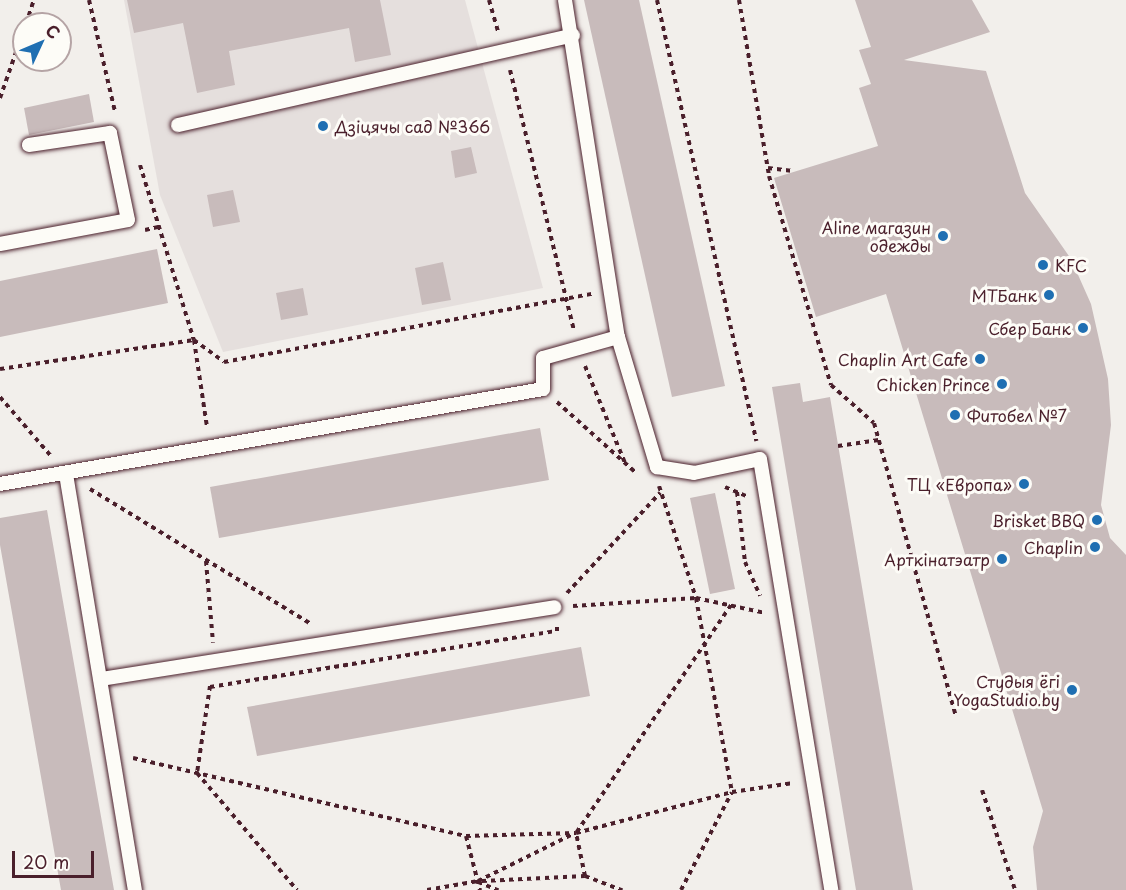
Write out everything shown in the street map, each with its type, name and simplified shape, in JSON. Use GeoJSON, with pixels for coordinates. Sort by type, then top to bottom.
{"type":"FeatureCollection","features":[{"type":"Feature","properties":{"kind":"lane"},"geometry":{"type":"LineString","coordinates":[[565,0],[573,36],[618,337],[657,467],[694,473],[760,459],[831,890]]}},
{"type":"Feature","properties":{"kind":"lane"},"geometry":{"type":"LineString","coordinates":[[178,124],[573,36]]}},
{"type":"Feature","properties":{"kind":"lane"},"geometry":{"type":"LineString","coordinates":[[0,244],[128,220],[110,133],[29,145]]}},
{"type":"Feature","properties":{"kind":"lane"},"geometry":{"type":"LineString","coordinates":[[0,484],[543,389],[543,358],[618,337]]}},
{"type":"Feature","properties":{"kind":"lane"},"geometry":{"type":"LineString","coordinates":[[66,474],[135,890]]}},
{"type":"Feature","properties":{"kind":"lane"},"geometry":{"type":"LineString","coordinates":[[101,679],[554,607]]}},
{"type":"Feature","properties":{"kind":"path"},"geometry":{"type":"LineString","coordinates":[[89,0],[110,104],[122,121]]}},
{"type":"Feature","properties":{"kind":"path"},"geometry":{"type":"LineString","coordinates":[[489,0],[505,52],[568,299],[578,348],[625,463]]}},
{"type":"Feature","properties":{"kind":"path"},"geometry":{"type":"LineString","coordinates":[[657,0],[760,459]]}},
{"type":"Feature","properties":{"kind":"path"},"geometry":{"type":"LineString","coordinates":[[739,0],[768,168],[831,385],[874,423],[956,716]]}},
{"type":"Feature","properties":{"kind":"path"},"geometry":{"type":"LineString","coordinates":[[0,98],[12,64]]}},
{"type":"Feature","properties":{"kind":"path"},"geometry":{"type":"LineString","coordinates":[[135,152],[194,340],[210,449]]}},
{"type":"Feature","properties":{"kind":"path"},"geometry":{"type":"LineString","coordinates":[[768,168],[791,171]]}},
{"type":"Feature","properties":{"kind":"path"},"geometry":{"type":"LineString","coordinates":[[0,369],[194,340],[224,362],[610,290]]}},
{"type":"Feature","properties":{"kind":"path"},"geometry":{"type":"LineString","coordinates":[[543,389],[642,478]]}},
{"type":"Feature","properties":{"kind":"path"},"geometry":{"type":"LineString","coordinates":[[0,397],[66,474],[339,641],[344,664]]}},
{"type":"Feature","properties":{"kind":"path"},"geometry":{"type":"LineString","coordinates":[[838,446],[879,440]]}},
{"type":"Feature","properties":{"kind":"path"},"geometry":{"type":"LineString","coordinates":[[657,467],[660,494],[696,598],[732,792],[681,890]]}},
{"type":"Feature","properties":{"kind":"path"},"geometry":{"type":"LineString","coordinates":[[694,473],[767,506]]}},
{"type":"Feature","properties":{"kind":"path"},"geometry":{"type":"LineString","coordinates":[[651,486],[660,494]]}},
{"type":"Feature","properties":{"kind":"path"},"geometry":{"type":"LineString","coordinates":[[554,607],[660,494]]}},
{"type":"Feature","properties":{"kind":"path"},"geometry":{"type":"LineString","coordinates":[[206,560],[214,661],[197,773],[297,890]]}},
{"type":"Feature","properties":{"kind":"path"},"geometry":{"type":"LineString","coordinates":[[554,607],[696,598],[785,617]]}},
{"type":"Feature","properties":{"kind":"path"},"geometry":{"type":"LineString","coordinates":[[585,876],[576,833],[705,649],[731,605]]}},
{"type":"Feature","properties":{"kind":"path"},"geometry":{"type":"LineString","coordinates":[[210,687],[558,632],[554,607]]}},
{"type":"Feature","properties":{"kind":"path"},"geometry":{"type":"LineString","coordinates":[[113,753],[466,836],[576,833]]}},
{"type":"Feature","properties":{"kind":"path"},"geometry":{"type":"LineString","coordinates":[[478,881],[576,833],[732,792],[813,779]]}},
{"type":"Feature","properties":{"kind":"path"},"geometry":{"type":"LineString","coordinates":[[982,790],[1015,890]]}},
{"type":"Feature","properties":{"kind":"path"},"geometry":{"type":"LineString","coordinates":[[466,836],[480,890]]}},
{"type":"Feature","properties":{"kind":"path"},"geometry":{"type":"LineString","coordinates":[[427,890],[478,881],[585,876],[622,890]]}},
{"type":"Feature","properties":{"kind":"path"},"geometry":{"type":"LineString","coordinates":[[478,881],[498,890]]}},
{"type":"Feature","properties":{"kind":"shaded area","name":"Дзіцячы сад №366"},"geometry":{"type":"Polygon","coordinates":[[[124,0],[465,0],[543,288],[223,352],[160,195],[124,0]]]}},
{"type":"Feature","properties":{"kind":"building"},"geometry":{"type":"Polygon","coordinates":[[[127,0],[380,0],[391,55],[355,62],[349,28],[229,51],[235,85],[197,93],[183,23],[134,33],[127,0]]]}},
{"type":"Feature","properties":{"kind":"building"},"geometry":{"type":"Polygon","coordinates":[[[584,0],[639,0],[725,386],[672,397],[584,0]]]}},
{"type":"Feature","properties":{"kind":"building","name":"ТЦ «Европа»"},"geometry":{"type":"Polygon","coordinates":[[[855,0],[972,0],[990,32],[904,60],[986,71],[1025,193],[1071,259],[1091,304],[1108,379],[1111,425],[1101,505],[1110,538],[1126,555],[1126,890],[1037,890],[1033,847],[1043,811],[886,294],[816,317],[774,178],[878,146],[859,88],[871,84],[859,50],[871,47],[855,0]]]}},
{"type":"Feature","properties":{"kind":"building"},"geometry":{"type":"Polygon","coordinates":[[[89,94],[94,122],[29,135],[24,108],[89,94]]]}},
{"type":"Feature","properties":{"kind":"building"},"geometry":{"type":"Polygon","coordinates":[[[471,147],[477,173],[455,178],[451,151],[471,147]]]}},
{"type":"Feature","properties":{"kind":"building"},"geometry":{"type":"Polygon","coordinates":[[[233,190],[240,222],[213,227],[207,195],[233,190]]]}},
{"type":"Feature","properties":{"kind":"building"},"geometry":{"type":"Polygon","coordinates":[[[157,249],[168,303],[0,337],[0,281],[157,249]]]}},
{"type":"Feature","properties":{"kind":"building"},"geometry":{"type":"Polygon","coordinates":[[[443,262],[451,300],[422,305],[415,268],[443,262]]]}},
{"type":"Feature","properties":{"kind":"building"},"geometry":{"type":"Polygon","coordinates":[[[303,288],[308,315],[281,320],[276,293],[303,288]]]}},
{"type":"Feature","properties":{"kind":"building"},"geometry":{"type":"Polygon","coordinates":[[[800,383],[803,402],[830,397],[913,890],[856,890],[772,387],[800,383]]]}},
{"type":"Feature","properties":{"kind":"building"},"geometry":{"type":"Polygon","coordinates":[[[540,428],[549,480],[219,538],[210,487],[540,428]]]}},
{"type":"Feature","properties":{"kind":"building"},"geometry":{"type":"Polygon","coordinates":[[[715,493],[735,589],[710,594],[690,498],[715,493]]]}},
{"type":"Feature","properties":{"kind":"building"},"geometry":{"type":"Polygon","coordinates":[[[47,510],[114,890],[61,890],[0,545],[0,518],[47,510]]]}},
{"type":"Feature","properties":{"kind":"building"},"geometry":{"type":"Polygon","coordinates":[[[581,647],[590,696],[257,756],[247,707],[581,647]]]}},
{"type":"Feature","properties":{"kind":"place","name":"Дзіцячы сад №366"},"geometry":{"type":"Point","coordinates":[323,126]}},
{"type":"Feature","properties":{"kind":"place","name":"Aline магазин одежды"},"geometry":{"type":"Point","coordinates":[943,236]}},
{"type":"Feature","properties":{"kind":"place","name":"KFC"},"geometry":{"type":"Point","coordinates":[1043,265]}},
{"type":"Feature","properties":{"kind":"place","name":"МТБанк"},"geometry":{"type":"Point","coordinates":[1049,295]}},
{"type":"Feature","properties":{"kind":"place","name":"Сбер Банк"},"geometry":{"type":"Point","coordinates":[1083,328]}},
{"type":"Feature","properties":{"kind":"place","name":"Chaplin Art Cafe"},"geometry":{"type":"Point","coordinates":[980,359]}},
{"type":"Feature","properties":{"kind":"place","name":"Chicken Prince"},"geometry":{"type":"Point","coordinates":[1002,384]}},
{"type":"Feature","properties":{"kind":"place","name":"Фитобел №7"},"geometry":{"type":"Point","coordinates":[955,415]}},
{"type":"Feature","properties":{"kind":"place","name":"ТЦ «Европа»"},"geometry":{"type":"Point","coordinates":[1024,484]}},
{"type":"Feature","properties":{"kind":"place","name":"Brisket BBQ"},"geometry":{"type":"Point","coordinates":[1097,520]}},
{"type":"Feature","properties":{"kind":"place","name":"Chaplin"},"geometry":{"type":"Point","coordinates":[1095,547]}},
{"type":"Feature","properties":{"kind":"place","name":"Арткінатэатр"},"geometry":{"type":"Point","coordinates":[1002,559]}},
{"type":"Feature","properties":{"kind":"place","name":"Студыя ёгі YogaStudio.by"},"geometry":{"type":"Point","coordinates":[1072,690]}}]}
